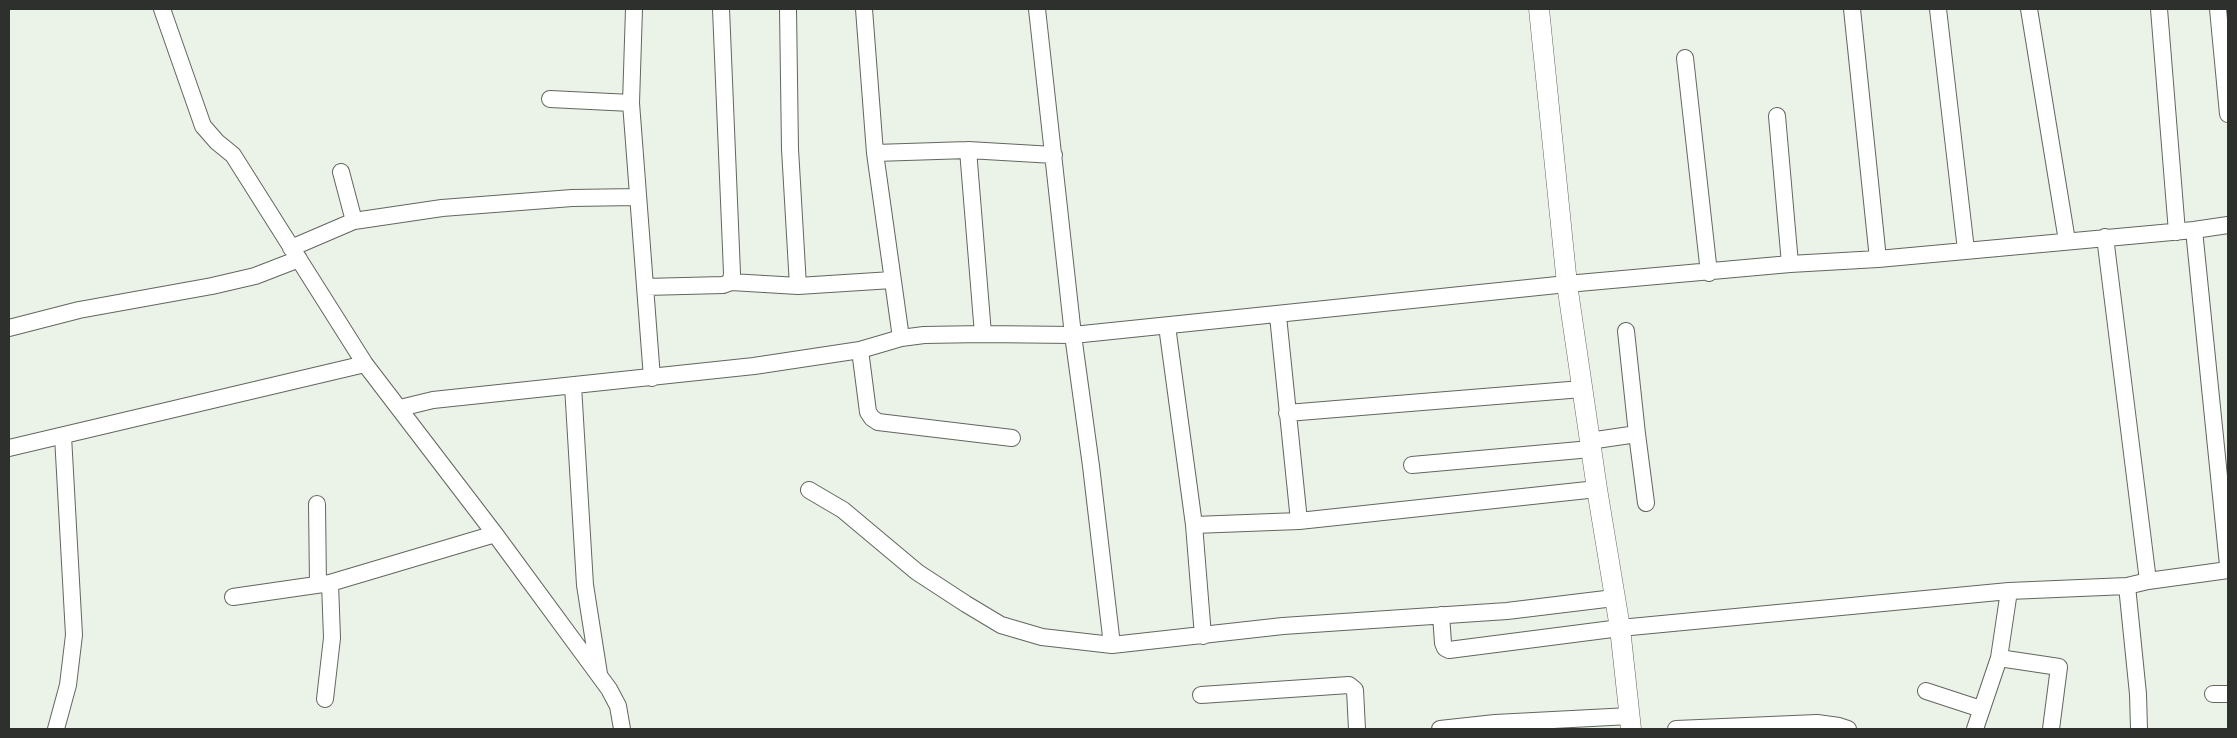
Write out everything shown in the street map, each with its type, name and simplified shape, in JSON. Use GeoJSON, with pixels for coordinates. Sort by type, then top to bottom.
{"type":"FeatureCollection","features":[{"type":"Feature","properties":{"kind":"street"},"geometry":{"type":"LineString","coordinates":[[162,9],[203,126],[217,142],[233,155],[366,364],[495,534],[609,689],[618,706],[622,729]]}},
{"type":"Feature","properties":{"kind":"street"},"geometry":{"type":"LineString","coordinates":[[634,9],[631,103],[652,378]]}},
{"type":"Feature","properties":{"kind":"street"},"geometry":{"type":"LineString","coordinates":[[721,9],[731,282]]}},
{"type":"Feature","properties":{"kind":"street"},"geometry":{"type":"LineString","coordinates":[[788,9],[790,149],[798,286]]}},
{"type":"Feature","properties":{"kind":"street"},"geometry":{"type":"LineString","coordinates":[[864,9],[875,153],[901,338]]}},
{"type":"Feature","properties":{"kind":"street"},"geometry":{"type":"LineString","coordinates":[[1037,9],[1073,336],[1092,466],[1112,645]]}},
{"type":"Feature","properties":{"kind":"street"},"geometry":{"type":"LineString","coordinates":[[1440,729],[1495,723],[1631,723],[1620,628],[1590,445],[1567,284],[1540,9]]}},
{"type":"Feature","properties":{"kind":"street"},"geometry":{"type":"LineString","coordinates":[[1852,9],[1878,259]]}},
{"type":"Feature","properties":{"kind":"street"},"geometry":{"type":"LineString","coordinates":[[1938,9],[1966,250]]}},
{"type":"Feature","properties":{"kind":"street"},"geometry":{"type":"LineString","coordinates":[[2029,9],[2067,241]]}},
{"type":"Feature","properties":{"kind":"street"},"geometry":{"type":"LineString","coordinates":[[2159,9],[2177,232]]}},
{"type":"Feature","properties":{"kind":"street"},"geometry":{"type":"LineString","coordinates":[[2218,9],[2228,114]]}},
{"type":"Feature","properties":{"kind":"street"},"geometry":{"type":"LineString","coordinates":[[1685,58],[1709,273]]}},
{"type":"Feature","properties":{"kind":"street"},"geometry":{"type":"LineString","coordinates":[[550,99],[631,103]]}},
{"type":"Feature","properties":{"kind":"street"},"geometry":{"type":"LineString","coordinates":[[1777,116],[1790,264]]}},
{"type":"Feature","properties":{"kind":"street"},"geometry":{"type":"LineString","coordinates":[[875,153],[968,150],[1054,155]]}},
{"type":"Feature","properties":{"kind":"street"},"geometry":{"type":"LineString","coordinates":[[968,150],[982,334]]}},
{"type":"Feature","properties":{"kind":"street"},"geometry":{"type":"LineString","coordinates":[[341,172],[354,221]]}},
{"type":"Feature","properties":{"kind":"street"},"geometry":{"type":"LineString","coordinates":[[9,328],[79,310],[238,280],[295,253],[354,221],[442,208],[572,198],[637,197]]}},
{"type":"Feature","properties":{"kind":"street"},"geometry":{"type":"LineString","coordinates":[[400,408],[433,400],[754,366],[860,350],[901,338],[982,334],[1073,336],[1278,316],[1567,284],[1709,273],[1790,264],[1878,259],[2177,232],[2228,225]]}},
{"type":"Feature","properties":{"kind":"street"},"geometry":{"type":"LineString","coordinates":[[2194,230],[2228,565]]}},
{"type":"Feature","properties":{"kind":"street"},"geometry":{"type":"LineString","coordinates":[[2106,237],[2148,581]]}},
{"type":"Feature","properties":{"kind":"street"},"geometry":{"type":"LineString","coordinates":[[646,287],[723,285],[731,282],[798,286],[892,280]]}},
{"type":"Feature","properties":{"kind":"street"},"geometry":{"type":"LineString","coordinates":[[1278,316],[1299,520]]}},
{"type":"Feature","properties":{"kind":"street"},"geometry":{"type":"LineString","coordinates":[[1167,326],[1194,525],[1203,636]]}},
{"type":"Feature","properties":{"kind":"street"},"geometry":{"type":"LineString","coordinates":[[1626,331],[1646,504]]}},
{"type":"Feature","properties":{"kind":"street"},"geometry":{"type":"LineString","coordinates":[[860,350],[868,412],[878,422],[1012,438]]}},
{"type":"Feature","properties":{"kind":"street"},"geometry":{"type":"LineString","coordinates":[[9,448],[366,364]]}},
{"type":"Feature","properties":{"kind":"street"},"geometry":{"type":"LineString","coordinates":[[573,386],[585,585],[600,678]]}},
{"type":"Feature","properties":{"kind":"street"},"geometry":{"type":"LineString","coordinates":[[1287,413],[1582,389]]}},
{"type":"Feature","properties":{"kind":"street"},"geometry":{"type":"LineString","coordinates":[[1412,464],[1590,445],[1638,434]]}},
{"type":"Feature","properties":{"kind":"street"},"geometry":{"type":"LineString","coordinates":[[56,729],[68,685],[74,635],[63,436]]}},
{"type":"Feature","properties":{"kind":"street"},"geometry":{"type":"LineString","coordinates":[[1194,525],[1299,520],[1597,489]]}},
{"type":"Feature","properties":{"kind":"street"},"geometry":{"type":"LineString","coordinates":[[809,490],[843,510],[917,572],[1001,625],[1042,637],[1112,645],[1283,626],[1507,611],[1614,598]]}},
{"type":"Feature","properties":{"kind":"street"},"geometry":{"type":"LineString","coordinates":[[318,504],[324,584],[332,638],[325,699]]}},
{"type":"Feature","properties":{"kind":"street"},"geometry":{"type":"LineString","coordinates":[[233,597],[324,584],[495,534]]}},
{"type":"Feature","properties":{"kind":"street"},"geometry":{"type":"LineString","coordinates":[[1441,615],[1443,643],[1445,648],[1449,650],[1620,628],[2009,591],[2128,586],[2148,581],[2228,570]]}},
{"type":"Feature","properties":{"kind":"street"},"geometry":{"type":"LineString","coordinates":[[2128,586],[2138,694],[2139,729]]}},
{"type":"Feature","properties":{"kind":"street"},"geometry":{"type":"LineString","coordinates":[[1975,729],[1999,658],[2009,591]]}},
{"type":"Feature","properties":{"kind":"street"},"geometry":{"type":"LineString","coordinates":[[1999,658],[2059,667],[2051,729]]}},
{"type":"Feature","properties":{"kind":"street"},"geometry":{"type":"LineString","coordinates":[[1201,695],[1350,685],[1355,690],[1357,729]]}},
{"type":"Feature","properties":{"kind":"street"},"geometry":{"type":"LineString","coordinates":[[1926,691],[1981,709]]}},
{"type":"Feature","properties":{"kind":"street"},"geometry":{"type":"LineString","coordinates":[[1676,729],[1817,723],[1848,729]]}}]}
